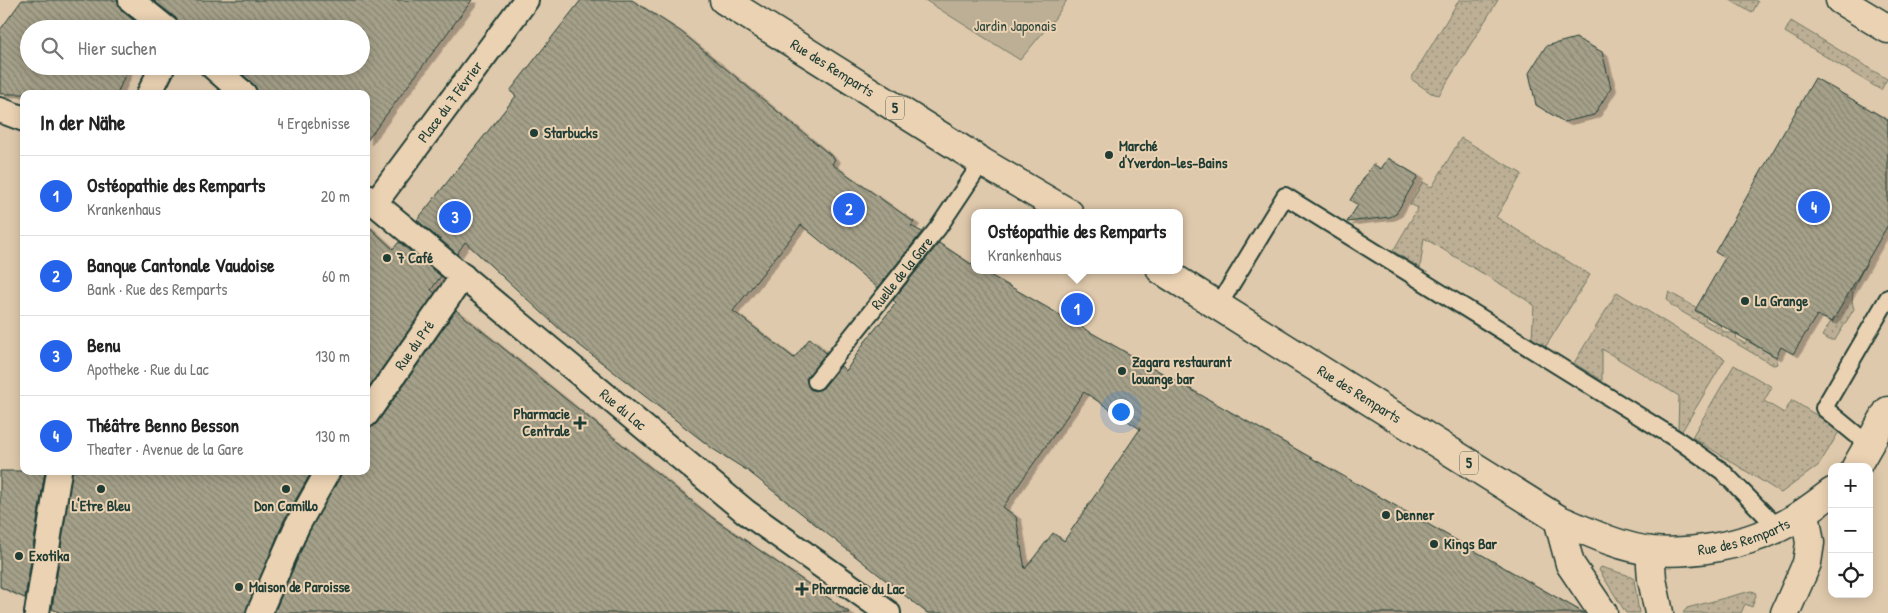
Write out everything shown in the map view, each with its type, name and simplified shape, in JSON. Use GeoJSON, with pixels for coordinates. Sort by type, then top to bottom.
{"type":"FeatureCollection","features":[{"type":"Feature","properties":{"kind":"main road","name":"Rue des Remparts"},"geometry":{"type":"LineString","coordinates":[[724,0],[982,162],[1062,209]]}},
{"type":"Feature","properties":{"kind":"main road"},"geometry":{"type":"LineString","coordinates":[[1840,0],[1888,29]]}},
{"type":"Feature","properties":{"kind":"main road","name":"Rue des Remparts"},"geometry":{"type":"LineString","coordinates":[[1167,274],[1558,519],[1604,538],[1650,551],[1688,551],[1720,547],[1778,528],[1804,513]]}},
{"type":"Feature","properties":{"kind":"main road"},"geometry":{"type":"LineString","coordinates":[[1863,456],[1888,411]]}},
{"type":"Feature","properties":{"kind":"main road","name":"5"},"geometry":{"type":"LineString","coordinates":[[1804,513],[1828,495]]}},
{"type":"Feature","properties":{"kind":"main road"},"geometry":{"type":"LineString","coordinates":[[1785,613],[1807,563],[1810,543],[1804,513]]}},
{"type":"Feature","properties":{"kind":"main road"},"geometry":{"type":"LineString","coordinates":[[1558,519],[1570,564],[1603,613]]}},
{"type":"Feature","properties":{"kind":"main road"},"geometry":{"type":"LineString","coordinates":[[1650,551],[1658,613]]}},
{"type":"Feature","properties":{"kind":"street"},"geometry":{"type":"LineString","coordinates":[[132,0],[156,20]]}},
{"type":"Feature","properties":{"kind":"street","name":"Place du 7 Février"},"geometry":{"type":"LineString","coordinates":[[370,200],[526,0]]}},
{"type":"Feature","properties":{"kind":"street"},"geometry":{"type":"LineString","coordinates":[[150,90],[158,75]]}},
{"type":"Feature","properties":{"kind":"street"},"geometry":{"type":"LineString","coordinates":[[222,75],[239,90]]}},
{"type":"Feature","properties":{"kind":"street"},"geometry":{"type":"LineString","coordinates":[[0,110],[20,118]]}},
{"type":"Feature","properties":{"kind":"street","name":"Rue du Lac"},"geometry":{"type":"LineString","coordinates":[[370,200],[746,512],[888,613]]}},
{"type":"Feature","properties":{"kind":"street","name":"Rue du Pré"},"geometry":{"type":"LineString","coordinates":[[370,409],[463,276]]}},
{"type":"Feature","properties":{"kind":"street"},"geometry":{"type":"LineString","coordinates":[[37,613],[58,475]]}},
{"type":"Feature","properties":{"kind":"street"},"geometry":{"type":"LineString","coordinates":[[258,613],[297,526],[326,475]]}},
{"type":"Feature","properties":{"kind":"lane","name":"Ruelle de la Gare"},"geometry":{"type":"LineString","coordinates":[[816,381],[938,228],[982,162]]}},
{"type":"Feature","properties":{"kind":"lane"},"geometry":{"type":"LineString","coordinates":[[1218,306],[1284,196],[1680,442],[1722,471],[1778,528]]}},
{"type":"Feature","properties":{"kind":"lane"},"geometry":{"type":"LineString","coordinates":[[1863,456],[1824,408],[1888,298]]}},
{"type":"Feature","properties":{"kind":"green space","name":"Jardin Japonais"},"geometry":{"type":"Polygon","coordinates":[[[925,0],[1067,0],[1055,18],[1020,60],[925,0]]]}},
{"type":"Feature","properties":{"kind":"green space"},"geometry":{"type":"Polygon","coordinates":[[[1459,0],[1498,0],[1439,95],[1431,93],[1411,79],[1459,0]]]}},
{"type":"Feature","properties":{"kind":"green space"},"geometry":{"type":"Polygon","coordinates":[[[1730,0],[1755,0],[1758,2],[1752,13],[1730,0]]]}},
{"type":"Feature","properties":{"kind":"green space"},"geometry":{"type":"Polygon","coordinates":[[[1791,21],[1887,79],[1881,90],[1785,32],[1791,21]]]}},
{"type":"Feature","properties":{"kind":"green space"},"geometry":{"type":"Polygon","coordinates":[[[1461,138],[1522,174],[1496,217],[1590,275],[1546,346],[1532,338],[1534,305],[1522,297],[1424,238],[1420,268],[1393,251],[1418,208],[1410,204],[1423,182],[1432,187],[1461,138]]]}},
{"type":"Feature","properties":{"kind":"green space"},"geometry":{"type":"Polygon","coordinates":[[[1866,264],[1853,291],[1854,309],[1835,340],[1828,340],[1822,336],[1866,264]]]}},
{"type":"Feature","properties":{"kind":"green space"},"geometry":{"type":"Polygon","coordinates":[[[1617,292],[1725,359],[1682,431],[1678,429],[1679,396],[1602,349],[1602,381],[1574,363],[1617,292]]]}},
{"type":"Feature","properties":{"kind":"green space"},"geometry":{"type":"Polygon","coordinates":[[[1669,292],[1697,308],[1695,311],[1706,317],[1705,320],[1714,325],[1716,323],[1722,326],[1720,329],[1729,334],[1731,332],[1737,335],[1736,338],[1745,344],[1747,341],[1776,357],[1778,364],[1773,365],[1672,306],[1667,299],[1669,292]]]}},
{"type":"Feature","properties":{"kind":"green space"},"geometry":{"type":"Polygon","coordinates":[[[1734,365],[1772,387],[1764,401],[1784,413],[1792,400],[1840,430],[1819,465],[1781,493],[1692,437],[1734,365]]]}},
{"type":"Feature","properties":{"kind":"green space"},"geometry":{"type":"Polygon","coordinates":[[[1601,567],[1634,579],[1639,613],[1626,613],[1599,570],[1601,567]]]}},
{"type":"Feature","properties":{"kind":"green space"},"geometry":{"type":"Polygon","coordinates":[[[1751,591],[1755,592],[1756,596],[1752,607],[1745,604],[1741,613],[1683,613],[1687,608],[1751,591]]]}},
{"type":"Feature","properties":{"kind":"building"},"geometry":{"type":"Polygon","coordinates":[[[22,0],[118,0],[122,11],[134,20],[20,20],[20,75],[125,75],[119,90],[20,90],[20,94],[0,94],[0,30],[22,0]]]}},
{"type":"Feature","properties":{"kind":"building"},"geometry":{"type":"Polygon","coordinates":[[[153,0],[472,0],[370,137],[370,90],[255,90],[253,84],[243,75],[370,75],[370,20],[177,20],[153,0]]]}},
{"type":"Feature","properties":{"kind":"building"},"geometry":{"type":"Polygon","coordinates":[[[581,0],[632,0],[680,31],[835,159],[832,164],[914,222],[911,226],[922,232],[878,288],[801,225],[733,311],[794,358],[810,338],[826,353],[806,379],[810,389],[815,391],[823,388],[841,366],[846,371],[864,343],[896,303],[893,300],[939,243],[971,264],[971,274],[988,274],[1584,613],[927,613],[748,471],[713,449],[565,334],[465,242],[457,254],[417,220],[516,96],[510,91],[581,0]],[[1084,392],[1003,507],[1016,517],[1025,569],[1053,533],[1064,541],[1140,429],[1084,392]]]}},
{"type":"Feature","properties":{"kind":"building"},"geometry":{"type":"Polygon","coordinates":[[[1576,38],[1602,52],[1611,88],[1594,115],[1564,122],[1536,105],[1529,73],[1546,46],[1576,38]]]}},
{"type":"Feature","properties":{"kind":"building"},"geometry":{"type":"Polygon","coordinates":[[[1815,78],[1888,120],[1888,225],[1832,322],[1817,315],[1793,354],[1781,347],[1776,357],[1695,310],[1725,258],[1715,252],[1815,78]]]}},
{"type":"Feature","properties":{"kind":"building"},"geometry":{"type":"Polygon","coordinates":[[[1388,158],[1418,176],[1396,214],[1390,217],[1347,222],[1358,205],[1350,200],[1373,164],[1381,169],[1388,158]]]}},
{"type":"Feature","properties":{"kind":"building"},"geometry":{"type":"Polygon","coordinates":[[[370,228],[393,249],[399,242],[441,276],[431,290],[435,293],[370,385],[370,228]]]}},
{"type":"Feature","properties":{"kind":"building"},"geometry":{"type":"Polygon","coordinates":[[[456,310],[710,516],[850,613],[274,613],[309,532],[340,475],[370,475],[370,427],[377,423],[456,310]]]}},
{"type":"Feature","properties":{"kind":"building"},"geometry":{"type":"Polygon","coordinates":[[[0,471],[20,471],[20,475],[44,475],[25,598],[0,587],[0,471]]]}},
{"type":"Feature","properties":{"kind":"building"},"geometry":{"type":"Polygon","coordinates":[[[71,475],[310,475],[284,520],[246,613],[61,613],[52,609],[71,475]]]}},
{"type":"Feature","properties":{"kind":"place","name":"Starbucks"},"geometry":{"type":"Point","coordinates":[534,133]}},
{"type":"Feature","properties":{"kind":"place","name":"Marché d'Yverdon-les-Bains"},"geometry":{"type":"Point","coordinates":[1109,155]}},
{"type":"Feature","properties":{"kind":"place","name":"Théâtre Benno Besson"},"geometry":{"type":"Point","coordinates":[1814,207]}},
{"type":"Feature","properties":{"kind":"place","name":"Banque Cantonale Vaudoise"},"geometry":{"type":"Point","coordinates":[849,209]}},
{"type":"Feature","properties":{"kind":"place","name":"Benu"},"geometry":{"type":"Point","coordinates":[455,217]}},
{"type":"Feature","properties":{"kind":"place","name":"7 Café"},"geometry":{"type":"Point","coordinates":[387,258]}},
{"type":"Feature","properties":{"kind":"place","name":"La Grange"},"geometry":{"type":"Point","coordinates":[1745,301]}},
{"type":"Feature","properties":{"kind":"place","name":"Ostéopathie des Remparts"},"geometry":{"type":"Point","coordinates":[1077,309]}},
{"type":"Feature","properties":{"kind":"place","name":"Zagara restaurant louange bar"},"geometry":{"type":"Point","coordinates":[1122,371]}},
{"type":"Feature","properties":{"kind":"place","name":"Pharmacie Centrale"},"geometry":{"type":"Point","coordinates":[580,423]}},
{"type":"Feature","properties":{"kind":"place","name":"L'Etre Bleu"},"geometry":{"type":"Point","coordinates":[101,489]}},
{"type":"Feature","properties":{"kind":"place","name":"Don Camillo"},"geometry":{"type":"Point","coordinates":[286,489]}},
{"type":"Feature","properties":{"kind":"place","name":"Denner"},"geometry":{"type":"Point","coordinates":[1386,515]}},
{"type":"Feature","properties":{"kind":"place","name":"Kings Bar"},"geometry":{"type":"Point","coordinates":[1434,544]}},
{"type":"Feature","properties":{"kind":"place","name":"Exotika"},"geometry":{"type":"Point","coordinates":[19,556]}},
{"type":"Feature","properties":{"kind":"place","name":"Maison de Paroisse"},"geometry":{"type":"Point","coordinates":[239,587]}},
{"type":"Feature","properties":{"kind":"place","name":"Pharmacie du Lac"},"geometry":{"type":"Point","coordinates":[802,589]}}]}
